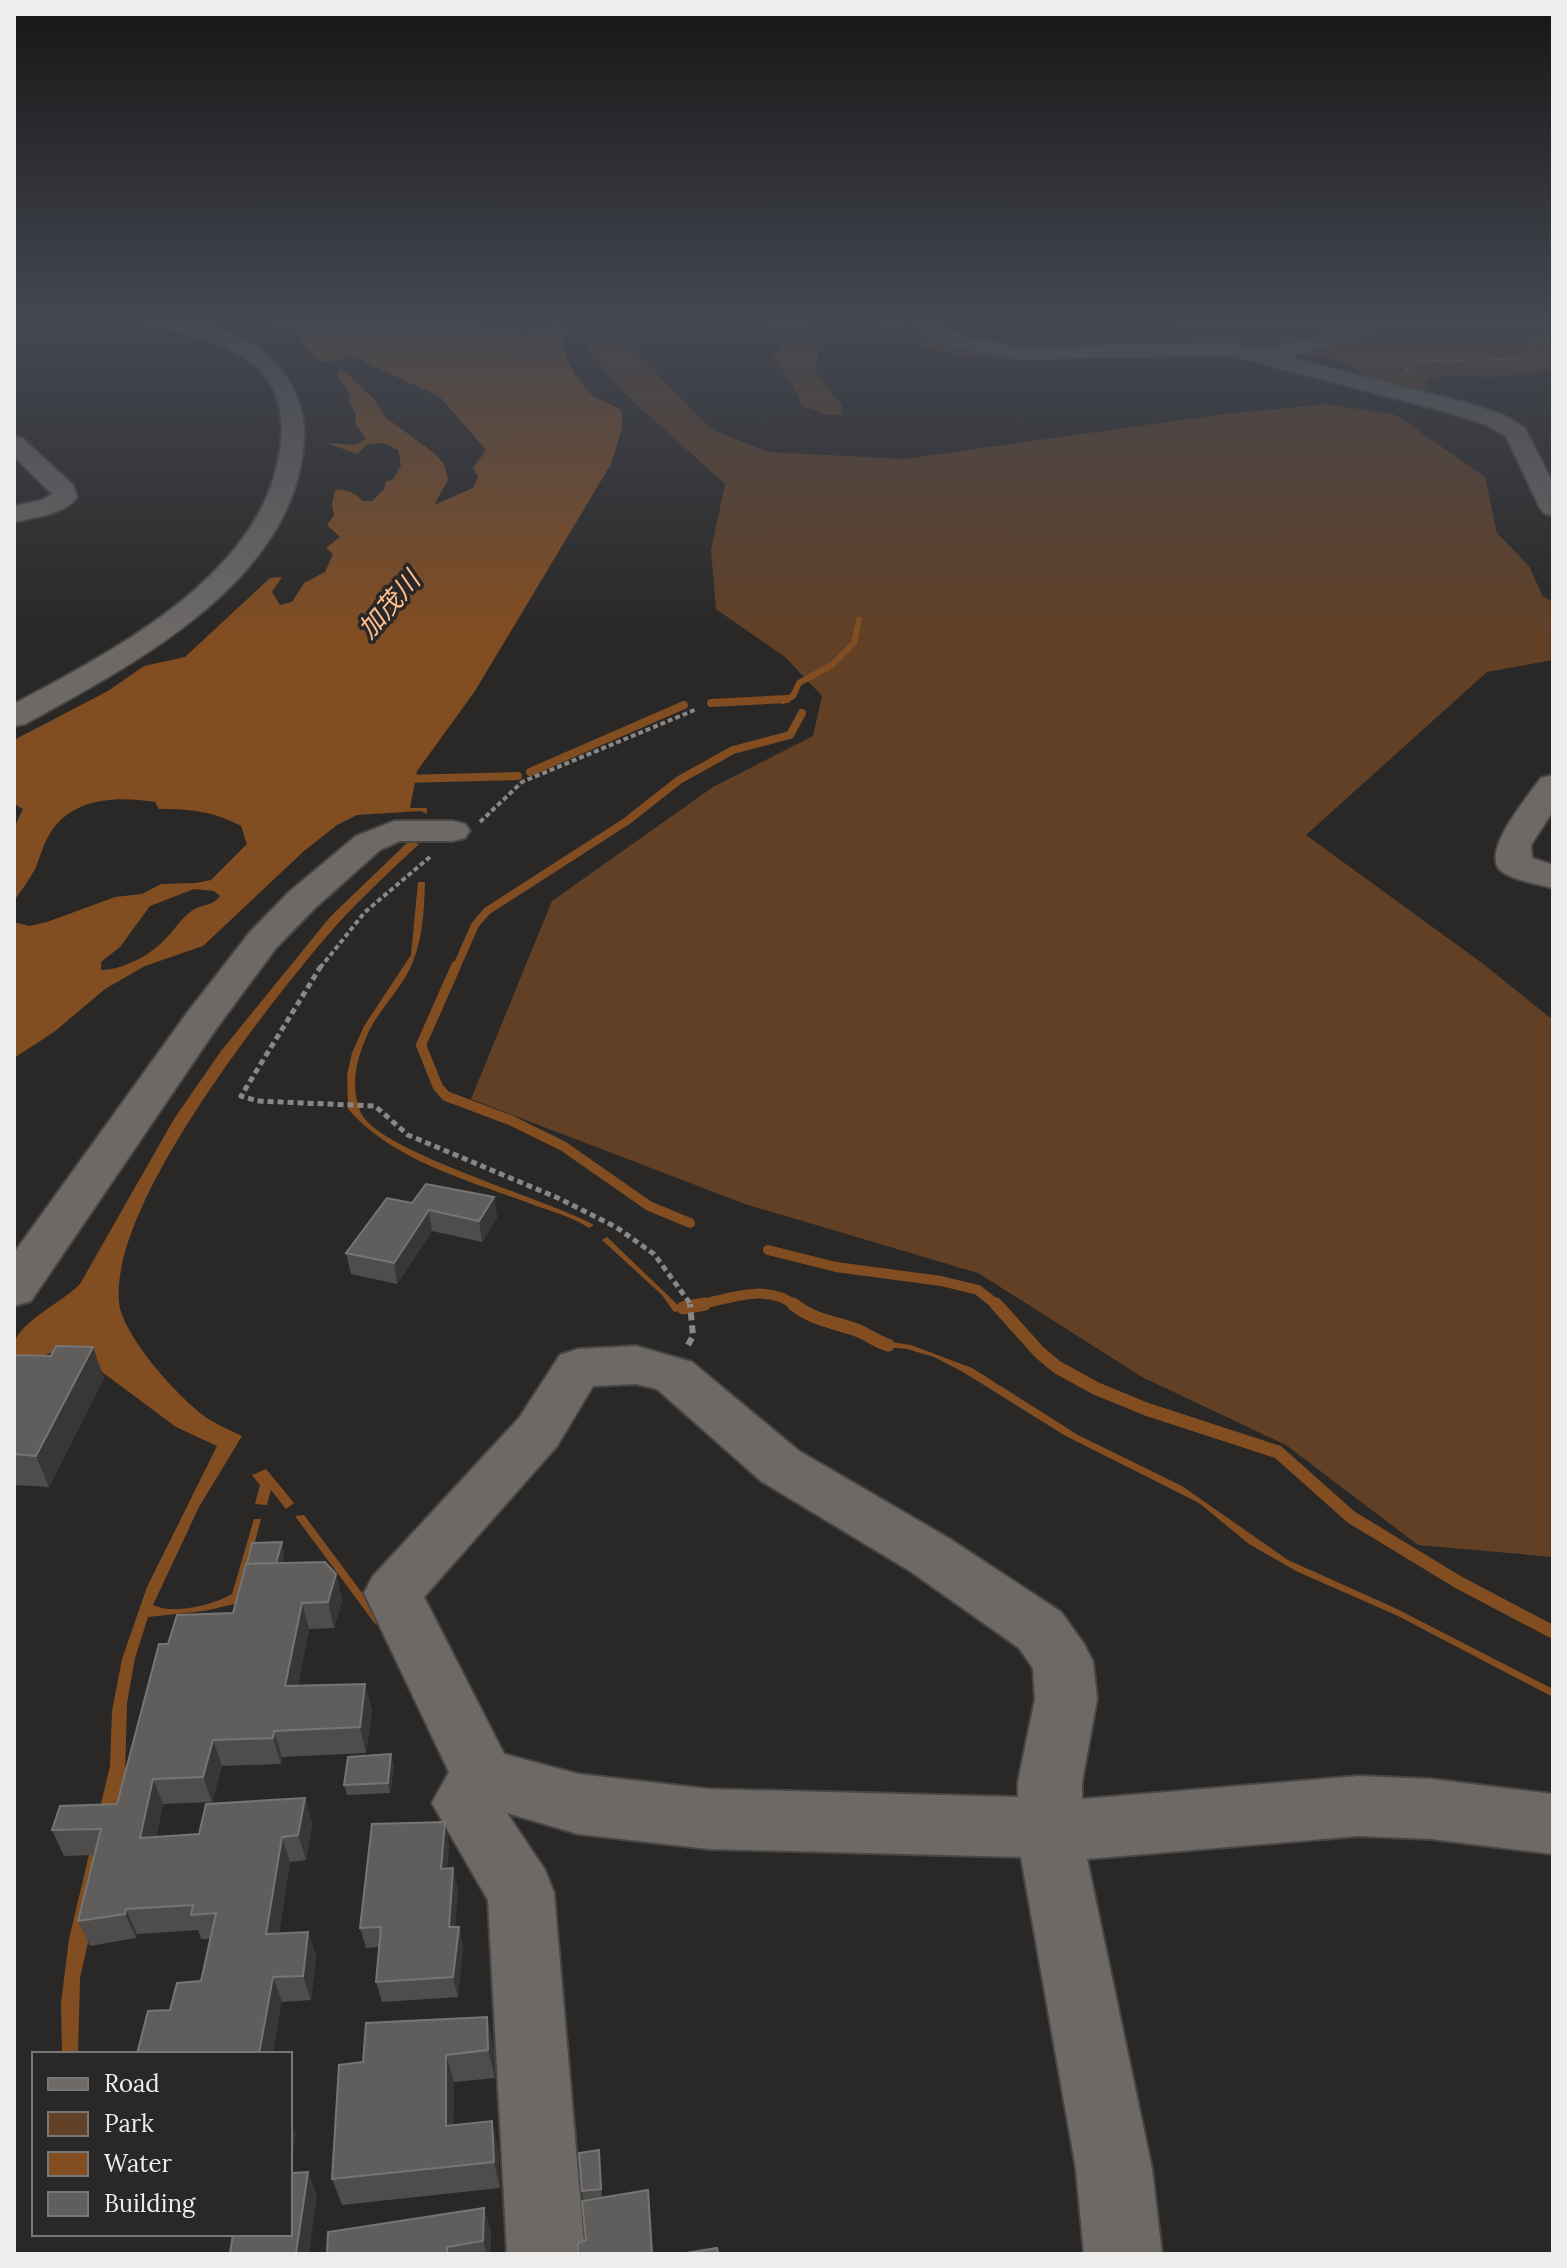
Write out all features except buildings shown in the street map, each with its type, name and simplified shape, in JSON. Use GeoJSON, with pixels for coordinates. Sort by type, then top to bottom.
{"type":"FeatureCollection","features":[{"type":"Feature","properties":{"kind":"street"},"geometry":{"type":"LineString","coordinates":[[14,717],[154,636],[235,565],[277,509],[285,487],[294,426]]}},
{"type":"Feature","properties":{"kind":"street"},"geometry":{"type":"LineString","coordinates":[[1507,426],[1516,432],[1553,508]]}},
{"type":"Feature","properties":{"kind":"street"},"geometry":{"type":"LineString","coordinates":[[14,443],[64,490],[65,497],[50,506],[14,514]]}},
{"type":"Feature","properties":{"kind":"street"},"geometry":{"type":"LineString","coordinates":[[1553,785],[1513,845],[1514,864],[1553,877]]}},
{"type":"Feature","properties":{"kind":"street"},"geometry":{"type":"LineString","coordinates":[[14,1289],[263,940],[302,900],[368,843],[394,831],[453,831]]}},
{"type":"Feature","properties":{"kind":"street"},"geometry":{"type":"LineString","coordinates":[[1123,2254],[1114,2169],[1056,1873],[1051,1829],[1050,1782],[1066,1699],[1063,1662],[1040,1630],[930,1555],[780,1466],[674,1375],[636,1365],[578,1368],[538,1432],[393,1593],[483,1777],[578,1804],[709,1819],[1051,1829],[1087,1829],[1359,1806],[1431,1809],[1553,1824]]}},
{"type":"Feature","properties":{"kind":"street"},"geometry":{"type":"LineString","coordinates":[[483,1777],[464,1803],[521,1893],[546,2254]]}},
{"type":"Feature","properties":{"kind":"path"},"geometry":{"type":"LineString","coordinates":[[674,1375],[693,1336],[692,1306],[654,1254],[616,1227],[558,1198],[408,1135],[375,1106],[257,1101],[241,1096],[321,966],[366,911],[422,867],[453,831],[485,820],[522,782],[697,709]]}},
{"type":"Feature","properties":{"kind":"green space"},"geometry":{"type":"Polygon","coordinates":[[[660,426],[707,426],[769,452],[904,459],[1140,426],[1412,426],[1485,477],[1497,533],[1529,566],[1543,597],[1553,601],[1553,660],[1487,672],[1306,835],[1482,963],[1553,1020],[1553,1557],[1418,1545],[1286,1445],[1142,1377],[978,1273],[745,1204],[471,1099],[552,901],[713,787],[813,736],[822,696],[785,657],[716,609],[711,550],[725,484],[660,426]]]}},
{"type":"Feature","properties":{"kind":"water","name":"加茂川"},"geometry":{"type":"Polygon","coordinates":[[[357,426],[397,426],[444,464],[448,480],[434,505],[473,488],[478,477],[473,468],[486,450],[465,426],[622,426],[611,464],[475,691],[417,771],[410,808],[427,808],[427,814],[421,811],[357,815],[337,825],[304,851],[203,946],[145,966],[105,989],[54,1032],[14,1058],[14,922],[29,926],[115,897],[142,894],[161,884],[211,880],[247,844],[241,826],[211,814],[159,809],[155,802],[140,800],[96,802],[82,806],[58,822],[47,839],[35,869],[14,901],[14,828],[23,809],[16,805],[14,740],[108,691],[144,666],[185,657],[270,578],[282,577],[272,592],[280,605],[292,602],[304,583],[325,572],[333,554],[326,548],[340,537],[327,525],[334,515],[335,490],[350,492],[362,501],[372,501],[384,489],[386,482],[394,478],[401,465],[398,450],[383,443],[367,444],[358,454],[326,443],[355,445],[366,439],[357,426]],[[194,889],[150,906],[120,947],[101,962],[101,970],[137,960],[161,943],[189,913],[220,896],[214,891],[194,889]]]}},
{"type":"Feature","properties":{"kind":"water"},"geometry":{"type":"Polygon","coordinates":[[[409,841],[419,844],[332,930],[228,1063],[163,1165],[138,1216],[123,1262],[119,1302],[123,1316],[142,1350],[184,1399],[214,1422],[242,1436],[199,1507],[153,1605],[171,1609],[193,1607],[232,1594],[254,1519],[261,1519],[239,1603],[204,1611],[148,1617],[135,1658],[127,1703],[125,1777],[80,1978],[78,2052],[62,2052],[61,2003],[69,1939],[110,1766],[112,1711],[122,1659],[147,1587],[217,1446],[176,1427],[94,1366],[61,1350],[47,1354],[47,1359],[14,1378],[14,1345],[32,1320],[80,1284],[174,1119],[221,1051],[330,917],[409,841]]]}},
{"type":"Feature","properties":{"kind":"water"},"geometry":{"type":"Polygon","coordinates":[[[418,882],[425,882],[418,946],[409,970],[373,1024],[361,1051],[355,1082],[361,1113],[374,1128],[399,1143],[594,1225],[589,1228],[407,1155],[386,1142],[348,1109],[347,1075],[352,1053],[364,1026],[411,955],[418,882]]]}},
{"type":"Feature","properties":{"kind":"water"},"geometry":{"type":"Polygon","coordinates":[[[607,1237],[679,1306],[694,1302],[697,1307],[674,1312],[662,1295],[602,1240],[607,1237]]]}},
{"type":"Feature","properties":{"kind":"water"},"geometry":{"type":"Polygon","coordinates":[[[878,1340],[911,1345],[972,1368],[1078,1435],[1182,1486],[1288,1560],[1395,1608],[1553,1689],[1553,1697],[1398,1616],[1296,1571],[1249,1544],[1199,1503],[1064,1435],[963,1372],[934,1357],[907,1349],[878,1346],[878,1340]]]}},
{"type":"Feature","properties":{"kind":"water"},"geometry":{"type":"Polygon","coordinates":[[[266,1469],[294,1503],[286,1509],[271,1490],[267,1505],[255,1504],[260,1485],[252,1475],[266,1469]]]}},
{"type":"Feature","properties":{"kind":"water"},"geometry":{"type":"Polygon","coordinates":[[[304,1515],[383,1621],[376,1625],[295,1516],[304,1515]]]}},
{"type":"Feature","properties":{"kind":"waterway"},"geometry":{"type":"LineString","coordinates":[[787,699],[793,696],[799,683],[832,665],[854,643],[859,620]]}},
{"type":"Feature","properties":{"kind":"waterway"},"geometry":{"type":"LineString","coordinates":[[711,703],[787,699]]}},
{"type":"Feature","properties":{"kind":"waterway"},"geometry":{"type":"LineString","coordinates":[[783,701],[787,699]]}},
{"type":"Feature","properties":{"kind":"waterway"},"geometry":{"type":"LineString","coordinates":[[530,772],[684,705]]}},
{"type":"Feature","properties":{"kind":"waterway"},"geometry":{"type":"LineString","coordinates":[[456,968],[475,925],[487,911],[627,821],[679,780],[733,750],[790,735],[802,713]]}},
{"type":"Feature","properties":{"kind":"waterway"},"geometry":{"type":"LineString","coordinates":[[404,779],[518,776]]}},
{"type":"Feature","properties":{"kind":"waterway"},"geometry":{"type":"LineString","coordinates":[[456,966],[421,1045],[438,1087],[446,1096],[510,1120],[563,1146],[649,1206],[690,1223]]}},
{"type":"Feature","properties":{"kind":"waterway"},"geometry":{"type":"LineString","coordinates":[[768,1250],[836,1267],[941,1281],[978,1290],[997,1305]]}},
{"type":"Feature","properties":{"kind":"waterway"},"geometry":{"type":"LineString","coordinates":[[694,1306],[747,1294],[773,1295],[794,1305]]}},
{"type":"Feature","properties":{"kind":"waterway"},"geometry":{"type":"LineString","coordinates":[[694,1306],[705,1304]]}},
{"type":"Feature","properties":{"kind":"waterway"},"geometry":{"type":"LineString","coordinates":[[794,1305],[817,1318],[859,1331],[888,1345]]}},
{"type":"Feature","properties":{"kind":"waterway"},"geometry":{"type":"LineString","coordinates":[[997,1305],[1039,1352],[1057,1367],[1095,1388],[1146,1409],[1278,1452],[1351,1517],[1458,1582],[1553,1632]]}},
{"type":"Feature","properties":{"kind":"waterway"},"geometry":{"type":"LineString","coordinates":[[683,1308],[694,1306]]}}]}
